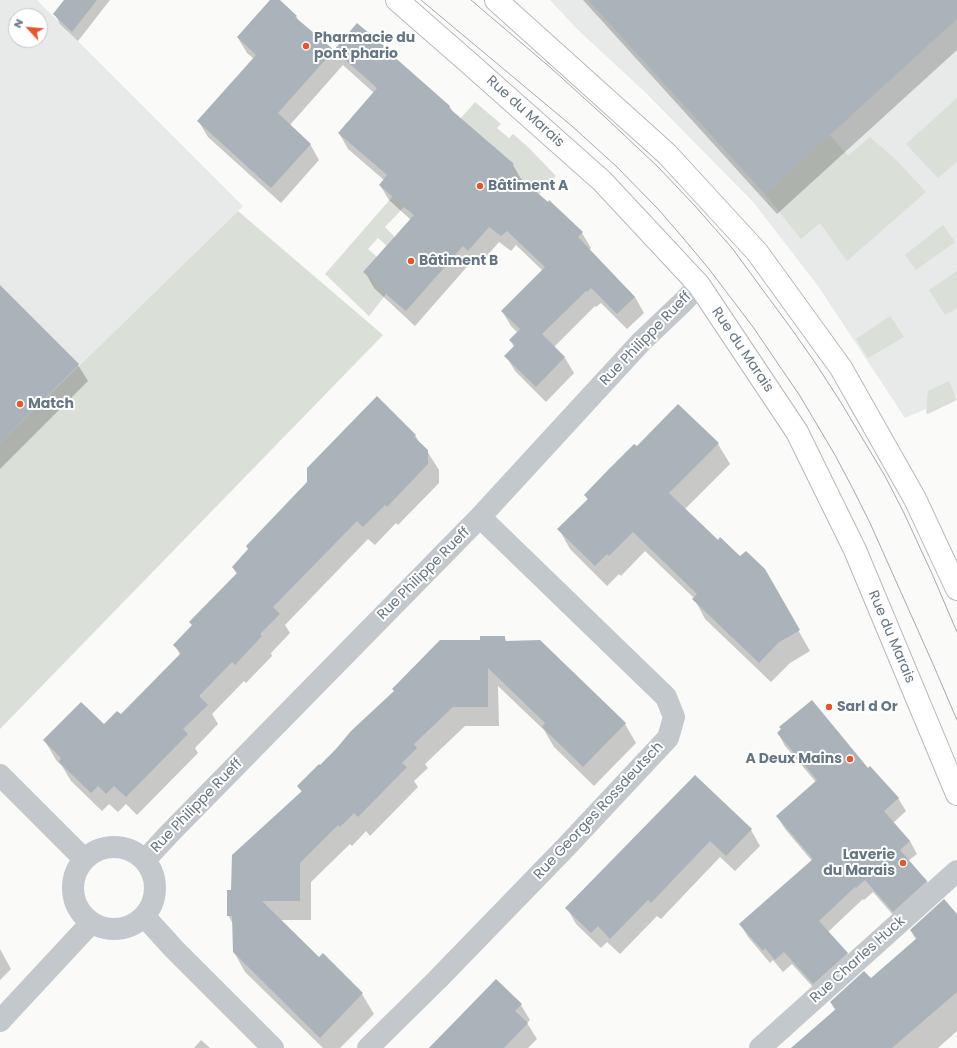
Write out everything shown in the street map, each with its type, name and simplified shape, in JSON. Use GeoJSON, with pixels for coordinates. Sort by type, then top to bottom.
{"type":"FeatureCollection","features":[{"type":"Feature","properties":{"kind":"main road","name":"Rue du Marais"},"geometry":{"type":"LineString","coordinates":[[396,0],[602,181],[699,285],[797,432],[855,550],[957,794]]}},
{"type":"Feature","properties":{"kind":"main road"},"geometry":{"type":"LineString","coordinates":[[496,0],[666,154],[757,252],[841,368],[915,499],[957,589]]}},
{"type":"Feature","properties":{"kind":"street","name":"Rue Philippe Rueff"},"geometry":{"type":"LineString","coordinates":[[145,860],[480,517],[641,342],[699,285]]}},
{"type":"Feature","properties":{"kind":"street","name":"Rue Georges Rossdeutsch"},"geometry":{"type":"LineString","coordinates":[[368,1048],[437,980],[566,847],[668,738],[674,717],[666,697],[480,517]]}},
{"type":"Feature","properties":{"kind":"street"},"geometry":{"type":"LineString","coordinates":[[0,775],[84,859]]}},
{"type":"Feature","properties":{"kind":"street"},"geometry":{"type":"LineString","coordinates":[[108,847],[122,847],[135,852],[145,860],[152,870],[155,882],[155,894],[152,906],[136,924],[113,930],[102,928],[91,923],[82,915],[76,904],[73,892],[73,880],[84,859],[95,851],[108,847]]}},
{"type":"Feature","properties":{"kind":"street","name":"Rue Charles Huck"},"geometry":{"type":"LineString","coordinates":[[760,1048],[957,871]]}},
{"type":"Feature","properties":{"kind":"street"},"geometry":{"type":"LineString","coordinates":[[144,916],[174,949],[273,1048]]}},
{"type":"Feature","properties":{"kind":"street"},"geometry":{"type":"LineString","coordinates":[[0,1021],[91,923]]}},
{"type":"Feature","properties":{"kind":"shaded area"},"geometry":{"type":"Polygon","coordinates":[[[0,0],[37,0],[45,8],[8,8],[8,48],[48,48],[48,11],[243,206],[0,443],[0,0]]]}},
{"type":"Feature","properties":{"kind":"shaded area"},"geometry":{"type":"Polygon","coordinates":[[[550,0],[957,0],[957,395],[905,418],[818,286],[754,203],[647,94],[577,29],[550,0]]]}},
{"type":"Feature","properties":{"kind":"shaded area"},"geometry":{"type":"Polygon","coordinates":[[[957,98],[957,162],[938,178],[906,144],[957,98]]]}},
{"type":"Feature","properties":{"kind":"shaded area"},"geometry":{"type":"Polygon","coordinates":[[[475,102],[501,124],[497,128],[509,138],[513,134],[556,176],[529,205],[510,169],[514,164],[414,215],[404,207],[385,227],[395,237],[387,246],[378,238],[368,249],[377,257],[387,293],[369,316],[325,274],[475,102]]]}},
{"type":"Feature","properties":{"kind":"shaded area"},"geometry":{"type":"Polygon","coordinates":[[[830,135],[848,156],[870,137],[895,159],[926,192],[847,261],[820,223],[801,239],[765,194],[830,135]]]}},
{"type":"Feature","properties":{"kind":"shaded area"},"geometry":{"type":"Polygon","coordinates":[[[238,211],[383,335],[0,729],[0,443],[238,211]]]}},
{"type":"Feature","properties":{"kind":"shaded area"},"geometry":{"type":"Polygon","coordinates":[[[943,225],[955,242],[916,270],[905,255],[943,225]]]}},
{"type":"Feature","properties":{"kind":"shaded area"},"geometry":{"type":"Polygon","coordinates":[[[957,271],[957,308],[945,315],[929,290],[957,271]]]}},
{"type":"Feature","properties":{"kind":"shaded area"},"geometry":{"type":"Polygon","coordinates":[[[890,316],[904,337],[868,358],[856,339],[890,316]]]}},
{"type":"Feature","properties":{"kind":"shaded area"},"geometry":{"type":"Polygon","coordinates":[[[949,381],[957,400],[928,414],[926,413],[928,391],[949,381]]]}},
{"type":"Feature","properties":{"kind":"building"},"geometry":{"type":"Polygon","coordinates":[[[64,0],[97,0],[72,32],[53,14],[64,0]]]}},
{"type":"Feature","properties":{"kind":"building"},"geometry":{"type":"Polygon","coordinates":[[[270,0],[280,0],[297,16],[295,17],[334,50],[278,113],[311,144],[271,188],[197,121],[256,55],[237,37],[270,0]]]}},
{"type":"Feature","properties":{"kind":"building"},"geometry":{"type":"Polygon","coordinates":[[[588,0],[957,0],[957,19],[765,194],[588,0]]]}},
{"type":"Feature","properties":{"kind":"building"},"geometry":{"type":"Polygon","coordinates":[[[357,23],[450,106],[449,108],[514,164],[510,169],[548,202],[549,200],[583,232],[578,237],[635,297],[617,314],[591,288],[587,292],[586,291],[542,334],[565,357],[536,387],[504,356],[515,345],[509,340],[520,329],[501,311],[545,267],[507,231],[501,236],[489,227],[468,251],[463,246],[406,311],[363,272],[414,215],[379,185],[387,175],[338,133],[377,88],[334,50],[357,23]]]}},
{"type":"Feature","properties":{"kind":"building","name":"Match"},"geometry":{"type":"Polygon","coordinates":[[[0,285],[79,364],[0,443],[0,285]]]}},
{"type":"Feature","properties":{"kind":"building"},"geometry":{"type":"Polygon","coordinates":[[[377,396],[416,435],[414,437],[428,450],[428,464],[387,507],[385,505],[363,527],[357,521],[273,607],[280,614],[260,634],[262,636],[235,665],[232,662],[199,696],[208,705],[183,729],[188,734],[126,797],[114,786],[106,794],[98,786],[91,793],[59,762],[61,758],[43,740],[81,702],[104,724],[117,711],[121,714],[181,653],[173,645],[192,625],[189,622],[237,573],[232,567],[248,549],[246,546],[307,482],[307,468],[377,396]]]}},
{"type":"Feature","properties":{"kind":"building"},"geometry":{"type":"Polygon","coordinates":[[[678,404],[719,443],[669,493],[718,540],[720,537],[740,556],[746,551],[765,569],[800,630],[778,643],[759,663],[692,599],[697,594],[633,532],[609,556],[607,554],[595,566],[557,529],[588,499],[584,495],[608,470],[634,444],[637,446],[678,404]]]}},
{"type":"Feature","properties":{"kind":"building"},"geometry":{"type":"Polygon","coordinates":[[[480,636],[505,636],[505,641],[540,640],[626,723],[583,767],[542,727],[545,723],[488,668],[488,707],[453,707],[414,744],[417,748],[402,763],[407,767],[358,817],[354,813],[340,827],[338,825],[300,863],[300,901],[262,901],[319,957],[323,953],[363,993],[320,1038],[233,952],[232,916],[227,916],[227,890],[231,890],[232,855],[302,791],[297,786],[336,749],[351,731],[394,691],[392,689],[440,640],[480,640],[480,636]]]}},
{"type":"Feature","properties":{"kind":"building"},"geometry":{"type":"Polygon","coordinates":[[[812,700],[868,768],[870,766],[899,798],[884,811],[910,841],[900,850],[927,881],[893,912],[865,880],[856,888],[855,887],[819,921],[848,953],[813,984],[784,952],[775,960],[765,948],[763,951],[739,924],[813,859],[776,816],[817,780],[777,733],[781,729],[779,727],[812,700]]]}},
{"type":"Feature","properties":{"kind":"building"},"geometry":{"type":"Polygon","coordinates":[[[695,775],[752,829],[726,856],[710,841],[651,903],[648,900],[610,939],[598,926],[591,933],[565,908],[695,775]]]}},
{"type":"Feature","properties":{"kind":"building"},"geometry":{"type":"Polygon","coordinates":[[[944,899],[957,914],[957,992],[892,1048],[791,1048],[836,1009],[830,1002],[864,971],[871,978],[917,938],[910,930],[944,899]]]}},
{"type":"Feature","properties":{"kind":"building"},"geometry":{"type":"Polygon","coordinates":[[[496,979],[522,1004],[515,1011],[528,1023],[504,1048],[429,1048],[496,979]]]}},
{"type":"Feature","properties":{"kind":"tram line"},"geometry":{"type":"LineString","coordinates":[[421,0],[573,127],[617,167],[659,210],[684,239],[753,327],[800,396],[853,489],[870,523],[957,720]]}},
{"type":"Feature","properties":{"kind":"tram line"},"geometry":{"type":"LineString","coordinates":[[471,0],[552,69],[658,167],[732,248],[816,364],[885,476],[904,513],[957,632]]}},
{"type":"Feature","properties":{"kind":"place","name":"Pharmacie du pont phario"},"geometry":{"type":"Point","coordinates":[306,46]}},
{"type":"Feature","properties":{"kind":"place","name":"Bâtiment A"},"geometry":{"type":"Point","coordinates":[480,186]}},
{"type":"Feature","properties":{"kind":"place","name":"Bâtiment B"},"geometry":{"type":"Point","coordinates":[411,261]}},
{"type":"Feature","properties":{"kind":"place","name":"Match"},"geometry":{"type":"Point","coordinates":[20,404]}},
{"type":"Feature","properties":{"kind":"place","name":"Sarl d Or"},"geometry":{"type":"Point","coordinates":[829,707]}},
{"type":"Feature","properties":{"kind":"place","name":"A Deux Mains"},"geometry":{"type":"Point","coordinates":[850,759]}},
{"type":"Feature","properties":{"kind":"place","name":"Laverie du Marais"},"geometry":{"type":"Point","coordinates":[903,863]}}]}
